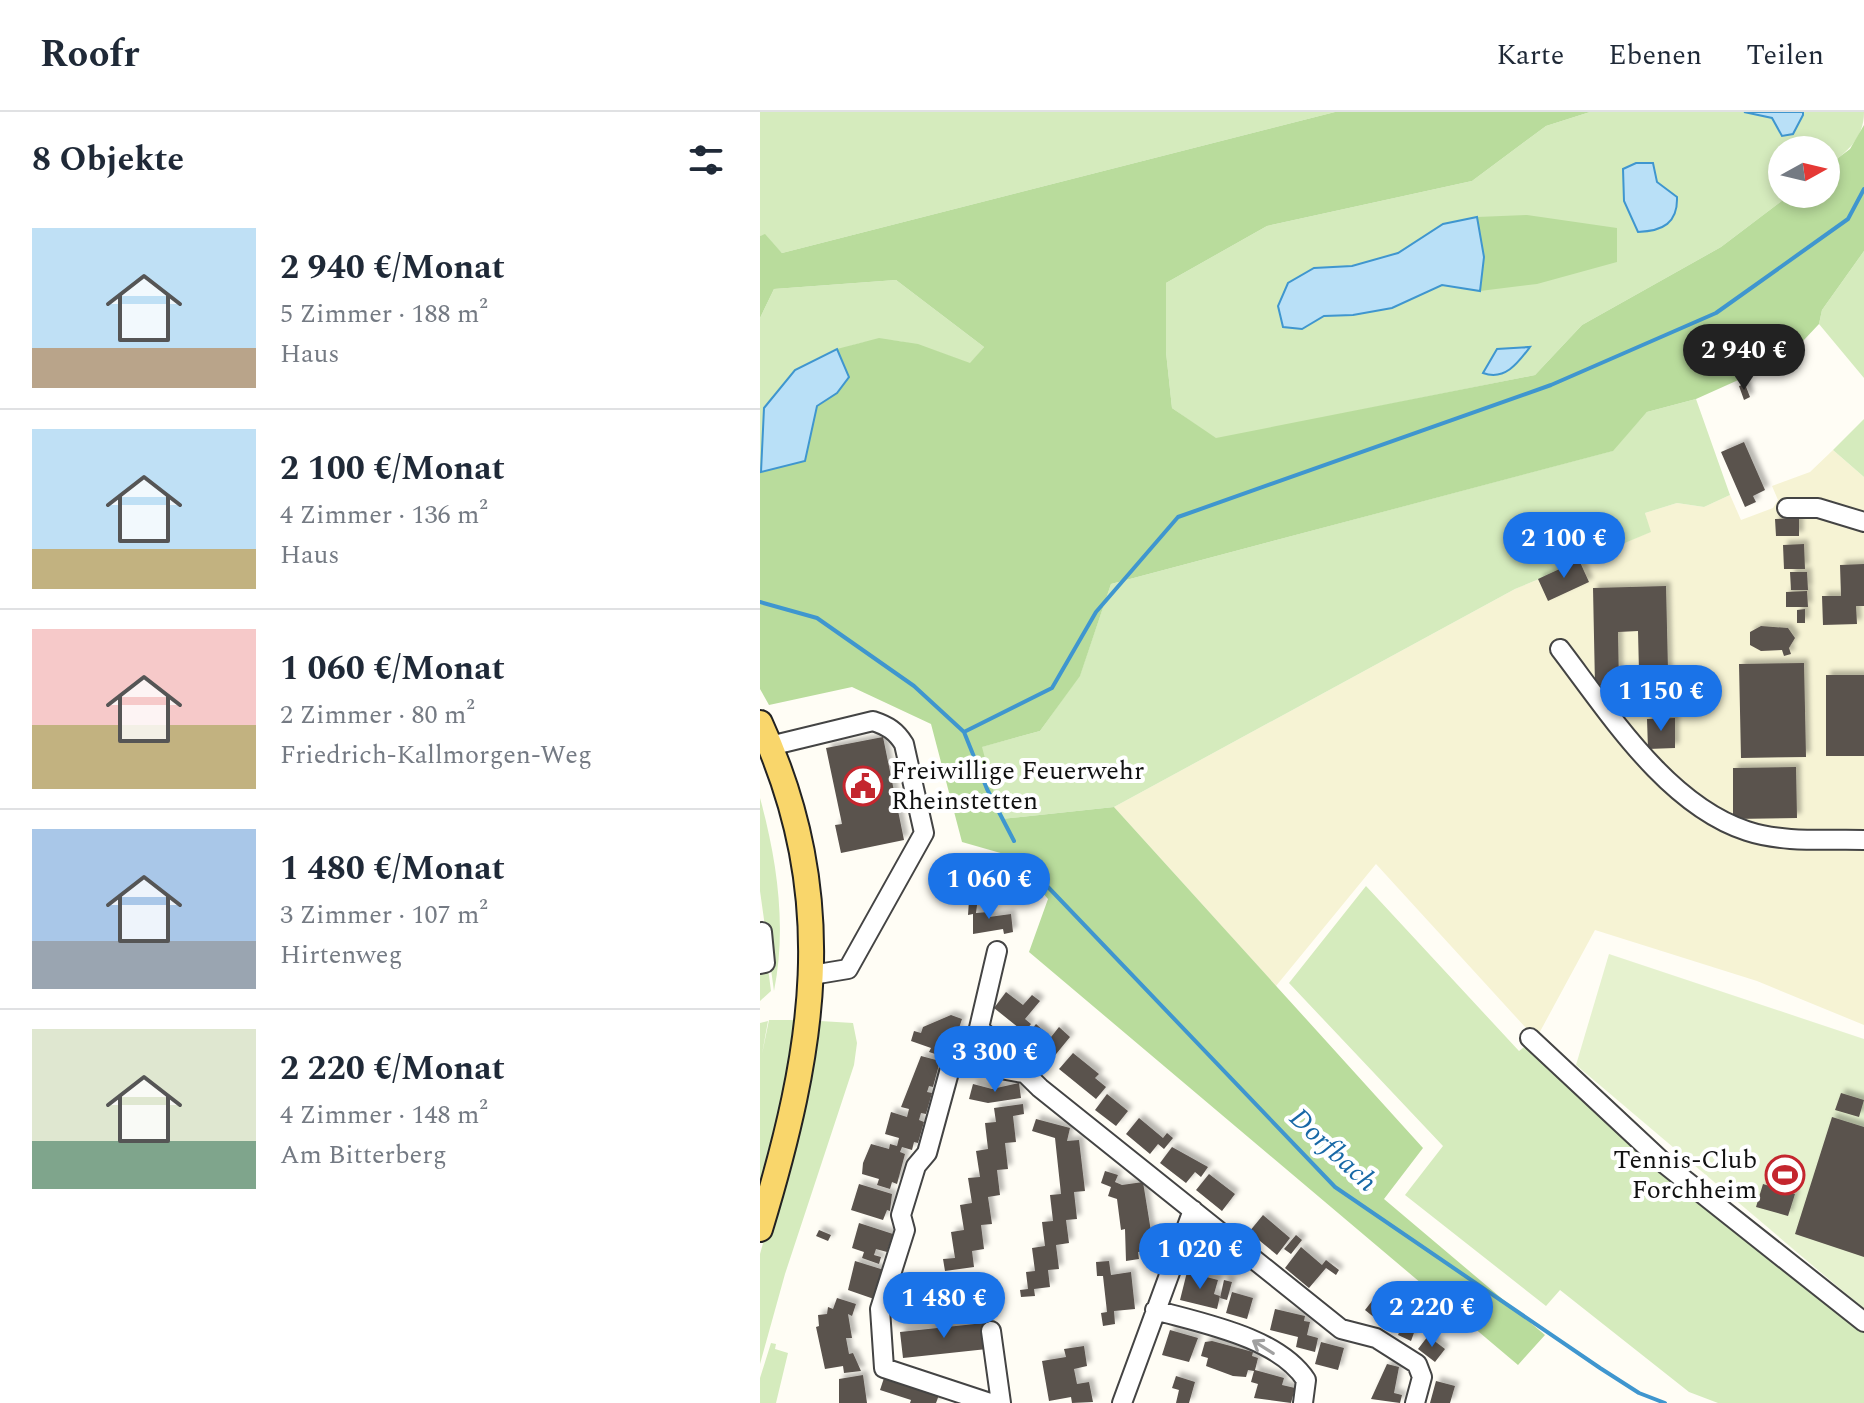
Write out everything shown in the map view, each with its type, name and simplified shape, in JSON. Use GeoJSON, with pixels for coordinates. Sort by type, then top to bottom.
{"type":"FeatureCollection","features":[{"type":"Feature","properties":{"kind":"main road"},"geometry":{"type":"LineString","coordinates":[[760,723],[770,746],[805,864],[812,975],[810,1016],[794,1106],[760,1229]]}},
{"type":"Feature","properties":{"kind":"street"},"geometry":{"type":"LineString","coordinates":[[1787,508],[1818,508],[1864,522]]}},
{"type":"Feature","properties":{"kind":"street"},"geometry":{"type":"LineString","coordinates":[[1560,649],[1636,748],[1711,816],[1768,836],[1864,840]]}},
{"type":"Feature","properties":{"kind":"street"},"geometry":{"type":"LineString","coordinates":[[770,746],[873,721],[885,725],[897,732],[904,744],[924,833],[848,969],[812,975]]}},
{"type":"Feature","properties":{"kind":"street"},"geometry":{"type":"LineString","coordinates":[[760,964],[765,963],[762,932]]}},
{"type":"Feature","properties":{"kind":"street"},"geometry":{"type":"LineString","coordinates":[[967,1063],[979,1028],[979,1016],[997,951]]}},
{"type":"Feature","properties":{"kind":"street"},"geometry":{"type":"LineString","coordinates":[[979,1028],[1023,1073],[1341,1329],[1376,1338],[1411,1359],[1421,1370],[1415,1403]]}},
{"type":"Feature","properties":{"kind":"street"},"geometry":{"type":"LineString","coordinates":[[1530,1038],[1666,1165],[1864,1322]]}},
{"type":"Feature","properties":{"kind":"street"},"geometry":{"type":"LineString","coordinates":[[990,1403],[884,1368],[880,1309],[905,1230],[901,1215],[916,1166],[927,1153],[951,1065],[967,1063],[1023,1073]]}},
{"type":"Feature","properties":{"kind":"street"},"geometry":{"type":"LineString","coordinates":[[1122,1403],[1193,1210]]}},
{"type":"Feature","properties":{"kind":"street"},"geometry":{"type":"LineString","coordinates":[[1155,1310],[1245,1335],[1289,1363],[1306,1380],[1303,1403]]}},
{"type":"Feature","properties":{"kind":"street"},"geometry":{"type":"LineString","coordinates":[[991,1331],[1001,1403]]}},
{"type":"Feature","properties":{"kind":"shaded area"},"geometry":{"type":"Polygon","coordinates":[[[1833,450],[1864,477],[1864,837],[1749,840],[1864,846],[1864,1025],[1757,981],[1595,930],[1536,1039],[1376,864],[1276,986],[1114,807],[1515,589],[1650,532],[1645,513],[1677,503],[1704,507],[1730,495],[1741,520],[1773,508],[1778,500],[1772,486],[1810,472],[1833,450]]]}},
{"type":"Feature","properties":{"kind":"green space"},"geometry":{"type":"Polygon","coordinates":[[[760,112],[1335,112],[782,253],[765,235],[760,236],[760,112]]]}},
{"type":"Feature","properties":{"kind":"green space"},"geometry":{"type":"Polygon","coordinates":[[[1335,112],[1590,112],[1546,126],[1472,181],[1267,226],[1166,283],[1166,352],[1172,408],[1216,438],[1535,375],[1582,325],[1721,247],[1773,208],[1840,208],[1840,156],[1850,149],[1864,125],[1864,251],[1822,310],[1819,324],[1787,358],[1696,399],[1647,412],[1613,451],[1111,584],[1080,676],[1040,731],[982,747],[1001,819],[1114,807],[1423,1148],[1384,1199],[1545,1335],[1518,1365],[1029,952],[1048,899],[1011,856],[962,842],[931,724],[852,687],[769,705],[760,689],[760,472],[805,460],[817,406],[836,393],[849,377],[837,349],[879,338],[918,344],[970,363],[984,347],[896,280],[774,289],[760,318],[760,236],[765,234],[782,253],[1335,112]]]}},
{"type":"Feature","properties":{"kind":"green space"},"geometry":{"type":"Polygon","coordinates":[[[1590,112],[1864,112],[1857,138],[1840,156],[1840,136],[1768,136],[1768,208],[1773,208],[1721,247],[1582,325],[1535,375],[1216,439],[1172,408],[1166,352],[1166,283],[1267,226],[1472,181],[1546,126],[1590,112]]]}},
{"type":"Feature","properties":{"kind":"green space"},"geometry":{"type":"Polygon","coordinates":[[[1527,215],[1617,228],[1617,262],[1537,284],[1480,291],[1484,257],[1477,217],[1527,215]]]}},
{"type":"Feature","properties":{"kind":"green space"},"geometry":{"type":"Polygon","coordinates":[[[1864,251],[1864,378],[1819,324],[1822,310],[1864,251]]]}},
{"type":"Feature","properties":{"kind":"green space"},"geometry":{"type":"Polygon","coordinates":[[[896,280],[984,347],[970,364],[919,346],[882,340],[845,348],[795,370],[764,451],[760,472],[760,318],[774,289],[896,280]]]}},
{"type":"Feature","properties":{"kind":"green space"},"geometry":{"type":"Polygon","coordinates":[[[1696,399],[1730,495],[1704,507],[1677,503],[1645,513],[1651,532],[1515,589],[1114,807],[1001,819],[981,747],[1040,731],[1080,675],[1111,584],[1612,451],[1647,412],[1696,399]]]}},
{"type":"Feature","properties":{"kind":"green space"},"geometry":{"type":"Polygon","coordinates":[[[1864,419],[1864,477],[1833,450],[1864,419]]]}},
{"type":"Feature","properties":{"kind":"green space"},"geometry":{"type":"Polygon","coordinates":[[[760,798],[775,869],[780,918],[774,991],[760,891],[760,798]]]}},
{"type":"Feature","properties":{"kind":"green space"},"geometry":{"type":"Polygon","coordinates":[[[1366,886],[1519,1051],[1528,1044],[1864,1329],[1864,1403],[1718,1403],[1689,1392],[1560,1290],[1546,1306],[1405,1195],[1443,1146],[1289,983],[1366,886]]]}},
{"type":"Feature","properties":{"kind":"green space","name":"Tennis-Club Forchheim"},"geometry":{"type":"Polygon","coordinates":[[[1609,954],[1864,1039],[1864,1309],[1576,1065],[1609,954]]]}},
{"type":"Feature","properties":{"kind":"green space"},"geometry":{"type":"Polygon","coordinates":[[[768,968],[771,991],[760,1001],[760,970],[768,968]]]}},
{"type":"Feature","properties":{"kind":"green space"},"geometry":{"type":"Polygon","coordinates":[[[769,1020],[801,1020],[760,1201],[760,1023],[768,1021],[762,1054],[769,1020]]]}},
{"type":"Feature","properties":{"kind":"green space"},"geometry":{"type":"Polygon","coordinates":[[[820,1021],[853,1023],[857,1043],[854,1065],[785,1274],[760,1364],[760,1254],[801,1109],[820,1021]]]}},
{"type":"Feature","properties":{"kind":"green space"},"geometry":{"type":"Polygon","coordinates":[[[771,1343],[776,1344],[775,1349],[788,1353],[776,1403],[760,1403],[760,1378],[771,1343]]]}},
{"type":"Feature","properties":{"kind":"water"},"geometry":{"type":"Polygon","coordinates":[[[1744,112],[1803,112],[1793,134],[1782,136],[1772,118],[1744,112]]]}},
{"type":"Feature","properties":{"kind":"water"},"geometry":{"type":"Polygon","coordinates":[[[1636,163],[1653,163],[1657,182],[1677,197],[1672,219],[1655,230],[1638,232],[1624,201],[1623,169],[1636,163]]]}},
{"type":"Feature","properties":{"kind":"water"},"geometry":{"type":"Polygon","coordinates":[[[1477,217],[1484,257],[1480,291],[1442,285],[1392,308],[1324,316],[1302,329],[1283,327],[1278,306],[1288,283],[1314,268],[1352,266],[1398,253],[1443,224],[1477,217]]]}},
{"type":"Feature","properties":{"kind":"water"},"geometry":{"type":"Polygon","coordinates":[[[1530,347],[1504,373],[1483,373],[1497,349],[1530,347]]]}},
{"type":"Feature","properties":{"kind":"water"},"geometry":{"type":"Polygon","coordinates":[[[837,349],[849,377],[837,393],[817,406],[805,461],[761,472],[764,408],[795,370],[837,349]]]}},
{"type":"Feature","properties":{"kind":"building"},"geometry":{"type":"Polygon","coordinates":[[[1745,384],[1750,397],[1744,400],[1739,386],[1745,384]]]}},
{"type":"Feature","properties":{"kind":"building"},"geometry":{"type":"Polygon","coordinates":[[[1744,442],[1765,490],[1753,496],[1756,502],[1745,507],[1721,452],[1744,442]]]}},
{"type":"Feature","properties":{"kind":"building"},"geometry":{"type":"Polygon","coordinates":[[[1799,518],[1799,536],[1776,536],[1775,519],[1799,518]]]}},
{"type":"Feature","properties":{"kind":"building"},"geometry":{"type":"Polygon","coordinates":[[[1804,544],[1805,569],[1784,569],[1783,545],[1804,544]]]}},
{"type":"Feature","properties":{"kind":"building"},"geometry":{"type":"Polygon","coordinates":[[[1579,560],[1589,582],[1548,601],[1538,579],[1579,560]]]}},
{"type":"Feature","properties":{"kind":"building"},"geometry":{"type":"Polygon","coordinates":[[[1864,564],[1864,606],[1856,606],[1857,624],[1823,625],[1822,596],[1841,596],[1840,565],[1864,564]]]}},
{"type":"Feature","properties":{"kind":"building"},"geometry":{"type":"Polygon","coordinates":[[[1790,572],[1807,572],[1808,590],[1791,590],[1790,572]]]}},
{"type":"Feature","properties":{"kind":"building"},"geometry":{"type":"Polygon","coordinates":[[[1666,586],[1669,712],[1640,713],[1638,631],[1618,632],[1619,685],[1595,685],[1593,588],[1666,586]]]}},
{"type":"Feature","properties":{"kind":"building"},"geometry":{"type":"Polygon","coordinates":[[[1807,591],[1808,607],[1786,607],[1786,592],[1807,591]]]}},
{"type":"Feature","properties":{"kind":"building"},"geometry":{"type":"Polygon","coordinates":[[[1805,609],[1805,623],[1797,623],[1797,610],[1805,609]]]}},
{"type":"Feature","properties":{"kind":"building"},"geometry":{"type":"Polygon","coordinates":[[[1761,626],[1788,628],[1795,638],[1789,648],[1791,654],[1784,656],[1782,650],[1761,651],[1750,645],[1750,632],[1761,626]]]}},
{"type":"Feature","properties":{"kind":"building"},"geometry":{"type":"Polygon","coordinates":[[[1804,663],[1806,757],[1741,758],[1739,664],[1804,663]]]}},
{"type":"Feature","properties":{"kind":"building"},"geometry":{"type":"Polygon","coordinates":[[[1826,675],[1864,675],[1864,756],[1826,756],[1826,675]]]}},
{"type":"Feature","properties":{"kind":"building"},"geometry":{"type":"Polygon","coordinates":[[[1675,718],[1675,748],[1648,749],[1647,719],[1675,718]]]}},
{"type":"Feature","properties":{"kind":"building","name":"Freiwillige Feuerwehr Rheinstetten"},"geometry":{"type":"Polygon","coordinates":[[[883,737],[904,840],[841,853],[835,825],[842,824],[826,748],[883,737]]]}},
{"type":"Feature","properties":{"kind":"building"},"geometry":{"type":"Polygon","coordinates":[[[1796,767],[1797,818],[1733,819],[1733,768],[1796,767]]]}},
{"type":"Feature","properties":{"kind":"building"},"geometry":{"type":"Polygon","coordinates":[[[978,898],[976,913],[988,912],[989,917],[1011,914],[1013,932],[1004,934],[1003,929],[973,934],[973,914],[968,915],[969,900],[978,898]]]}},
{"type":"Feature","properties":{"kind":"building"},"geometry":{"type":"Polygon","coordinates":[[[1006,992],[1023,1005],[1032,995],[1040,1001],[1025,1019],[1031,1024],[1020,1038],[1014,1033],[1019,1028],[994,1008],[1006,992]]]}},
{"type":"Feature","properties":{"kind":"building"},"geometry":{"type":"Polygon","coordinates":[[[951,1015],[962,1019],[954,1043],[948,1041],[944,1045],[941,1056],[929,1052],[931,1048],[911,1041],[914,1031],[921,1033],[923,1027],[951,1015]]]}},
{"type":"Feature","properties":{"kind":"building"},"geometry":{"type":"Polygon","coordinates":[[[1036,1024],[1051,1037],[1059,1027],[1070,1037],[1052,1059],[1023,1040],[1036,1024]]]}},
{"type":"Feature","properties":{"kind":"building"},"geometry":{"type":"Polygon","coordinates":[[[1073,1053],[1099,1074],[1095,1078],[1106,1087],[1096,1099],[1059,1069],[1073,1053]]]}},
{"type":"Feature","properties":{"kind":"building"},"geometry":{"type":"Polygon","coordinates":[[[921,1056],[940,1061],[933,1087],[929,1086],[927,1092],[932,1093],[926,1114],[921,1113],[919,1120],[924,1122],[918,1143],[914,1142],[912,1150],[902,1147],[900,1152],[905,1154],[897,1184],[892,1182],[890,1189],[877,1185],[879,1179],[862,1174],[863,1163],[871,1144],[889,1149],[890,1144],[897,1146],[899,1138],[885,1134],[891,1112],[907,1117],[909,1109],[901,1107],[921,1056]]]}},
{"type":"Feature","properties":{"kind":"building"},"geometry":{"type":"Polygon","coordinates":[[[1019,1083],[1021,1098],[988,1103],[969,1099],[973,1084],[992,1089],[1019,1083]]]}},
{"type":"Feature","properties":{"kind":"building"},"geometry":{"type":"Polygon","coordinates":[[[1841,1093],[1864,1100],[1859,1117],[1835,1110],[1841,1093]]]}},
{"type":"Feature","properties":{"kind":"building"},"geometry":{"type":"Polygon","coordinates":[[[1107,1094],[1128,1111],[1116,1126],[1095,1110],[1107,1094]]]}},
{"type":"Feature","properties":{"kind":"building"},"geometry":{"type":"Polygon","coordinates":[[[1023,1104],[1024,1114],[1013,1116],[1016,1142],[1005,1143],[1008,1169],[997,1170],[1000,1195],[988,1197],[992,1224],[981,1225],[984,1249],[972,1251],[974,1267],[945,1271],[943,1259],[955,1258],[951,1232],[964,1230],[960,1205],[972,1203],[968,1178],[980,1177],[976,1151],[988,1149],[985,1123],[996,1122],[994,1108],[1023,1104]]]}},
{"type":"Feature","properties":{"kind":"building"},"geometry":{"type":"Polygon","coordinates":[[[1832,1117],[1864,1127],[1864,1257],[1795,1234],[1832,1117]]]}},
{"type":"Feature","properties":{"kind":"building"},"geometry":{"type":"Polygon","coordinates":[[[1139,1118],[1163,1138],[1167,1133],[1173,1138],[1164,1149],[1158,1144],[1150,1154],[1126,1134],[1139,1118]]]}},
{"type":"Feature","properties":{"kind":"building"},"geometry":{"type":"Polygon","coordinates":[[[1036,1119],[1070,1128],[1067,1141],[1079,1140],[1085,1191],[1074,1192],[1077,1219],[1066,1220],[1069,1243],[1056,1245],[1059,1269],[1048,1270],[1050,1287],[1034,1289],[1035,1296],[1021,1297],[1020,1290],[1028,1289],[1026,1272],[1035,1271],[1032,1248],[1045,1246],[1042,1222],[1053,1221],[1050,1195],[1061,1194],[1055,1138],[1032,1131],[1036,1119]]]}},
{"type":"Feature","properties":{"kind":"building"},"geometry":{"type":"Polygon","coordinates":[[[1172,1147],[1208,1167],[1201,1177],[1195,1172],[1186,1183],[1160,1163],[1172,1147]]]}},
{"type":"Feature","properties":{"kind":"building"},"geometry":{"type":"Polygon","coordinates":[[[1105,1171],[1118,1175],[1115,1182],[1122,1185],[1143,1182],[1154,1250],[1138,1252],[1139,1259],[1126,1261],[1125,1229],[1121,1230],[1117,1199],[1108,1196],[1111,1187],[1101,1183],[1105,1171]]]}},
{"type":"Feature","properties":{"kind":"building"},"geometry":{"type":"Polygon","coordinates":[[[1209,1174],[1235,1194],[1222,1211],[1196,1190],[1209,1174]]]}},
{"type":"Feature","properties":{"kind":"building"},"geometry":{"type":"Polygon","coordinates":[[[859,1184],[892,1194],[890,1211],[887,1210],[883,1220],[851,1210],[859,1184]]]}},
{"type":"Feature","properties":{"kind":"building"},"geometry":{"type":"Polygon","coordinates":[[[1763,1184],[1795,1194],[1788,1216],[1756,1207],[1763,1184]]]}},
{"type":"Feature","properties":{"kind":"building"},"geometry":{"type":"Polygon","coordinates":[[[1263,1215],[1290,1238],[1277,1255],[1249,1232],[1263,1215]]]}},
{"type":"Feature","properties":{"kind":"building"},"geometry":{"type":"Polygon","coordinates":[[[859,1223],[893,1234],[887,1252],[876,1249],[874,1255],[881,1257],[879,1264],[862,1258],[864,1252],[852,1248],[859,1223]]]}},
{"type":"Feature","properties":{"kind":"building"},"geometry":{"type":"Polygon","coordinates":[[[819,1230],[831,1235],[828,1241],[816,1236],[819,1230]]]}},
{"type":"Feature","properties":{"kind":"building"},"geometry":{"type":"Polygon","coordinates":[[[1296,1235],[1302,1240],[1291,1254],[1284,1249],[1296,1235]]]}},
{"type":"Feature","properties":{"kind":"building"},"geometry":{"type":"Polygon","coordinates":[[[1203,1237],[1238,1260],[1233,1272],[1199,1248],[1203,1237]]]}},
{"type":"Feature","properties":{"kind":"building"},"geometry":{"type":"Polygon","coordinates":[[[1301,1247],[1322,1265],[1326,1260],[1339,1270],[1336,1275],[1326,1268],[1309,1288],[1285,1268],[1301,1247]]]}},
{"type":"Feature","properties":{"kind":"building"},"geometry":{"type":"Polygon","coordinates":[[[855,1261],[884,1270],[874,1299],[848,1290],[855,1261]]]}},
{"type":"Feature","properties":{"kind":"building"},"geometry":{"type":"Polygon","coordinates":[[[1109,1261],[1111,1275],[1131,1272],[1135,1309],[1114,1311],[1115,1324],[1103,1326],[1101,1313],[1107,1312],[1103,1276],[1097,1276],[1096,1262],[1109,1261]]]}},
{"type":"Feature","properties":{"kind":"building"},"geometry":{"type":"Polygon","coordinates":[[[1187,1272],[1218,1280],[1214,1294],[1220,1296],[1217,1309],[1180,1300],[1187,1272]]]}},
{"type":"Feature","properties":{"kind":"building"},"geometry":{"type":"Polygon","coordinates":[[[1224,1280],[1232,1282],[1227,1300],[1220,1298],[1224,1280]]]}},
{"type":"Feature","properties":{"kind":"building"},"geometry":{"type":"Polygon","coordinates":[[[1232,1292],[1253,1298],[1247,1319],[1226,1313],[1232,1292]]]}},
{"type":"Feature","properties":{"kind":"building"},"geometry":{"type":"Polygon","coordinates":[[[1379,1292],[1400,1309],[1386,1327],[1365,1310],[1379,1292]]]}},
{"type":"Feature","properties":{"kind":"building"},"geometry":{"type":"Polygon","coordinates":[[[837,1298],[856,1304],[852,1316],[848,1314],[852,1338],[846,1338],[849,1354],[853,1353],[861,1371],[844,1373],[843,1366],[825,1369],[816,1327],[819,1326],[818,1315],[827,1314],[828,1307],[833,1309],[837,1298]]]}},
{"type":"Feature","properties":{"kind":"building"},"geometry":{"type":"Polygon","coordinates":[[[1275,1309],[1305,1316],[1304,1321],[1310,1322],[1307,1335],[1318,1338],[1315,1352],[1296,1347],[1298,1337],[1270,1330],[1275,1309]]]}},
{"type":"Feature","properties":{"kind":"building"},"geometry":{"type":"Polygon","coordinates":[[[984,1323],[987,1349],[903,1358],[900,1332],[984,1323]]]}},
{"type":"Feature","properties":{"kind":"building"},"geometry":{"type":"Polygon","coordinates":[[[1402,1325],[1415,1330],[1411,1341],[1398,1335],[1402,1325]]]}},
{"type":"Feature","properties":{"kind":"building"},"geometry":{"type":"Polygon","coordinates":[[[1170,1330],[1198,1338],[1189,1362],[1162,1355],[1170,1330]]]}},
{"type":"Feature","properties":{"kind":"building"},"geometry":{"type":"Polygon","coordinates":[[[1428,1336],[1445,1349],[1435,1362],[1418,1349],[1428,1336]]]}},
{"type":"Feature","properties":{"kind":"building"},"geometry":{"type":"Polygon","coordinates":[[[1212,1341],[1253,1352],[1252,1356],[1258,1358],[1255,1370],[1284,1378],[1282,1385],[1295,1388],[1291,1403],[1254,1398],[1258,1384],[1251,1382],[1254,1371],[1248,1370],[1246,1377],[1233,1376],[1206,1366],[1208,1358],[1201,1356],[1205,1342],[1212,1341]]]}},
{"type":"Feature","properties":{"kind":"building"},"geometry":{"type":"Polygon","coordinates":[[[1321,1342],[1344,1348],[1338,1370],[1315,1364],[1321,1342]]]}},
{"type":"Feature","properties":{"kind":"building"},"geometry":{"type":"Polygon","coordinates":[[[1084,1346],[1087,1366],[1074,1369],[1077,1384],[1089,1382],[1093,1402],[1072,1403],[1071,1397],[1049,1401],[1042,1361],[1066,1357],[1064,1349],[1084,1346]]]}},
{"type":"Feature","properties":{"kind":"building"},"geometry":{"type":"Polygon","coordinates":[[[1387,1364],[1399,1367],[1394,1393],[1402,1395],[1400,1403],[1371,1399],[1387,1364]]]}},
{"type":"Feature","properties":{"kind":"building"},"geometry":{"type":"Polygon","coordinates":[[[863,1375],[867,1403],[839,1403],[839,1379],[863,1375]]]}},
{"type":"Feature","properties":{"kind":"building"},"geometry":{"type":"Polygon","coordinates":[[[1176,1376],[1195,1382],[1189,1403],[1176,1403],[1179,1390],[1172,1388],[1176,1376]]]}},
{"type":"Feature","properties":{"kind":"building"},"geometry":{"type":"Polygon","coordinates":[[[884,1378],[939,1395],[936,1403],[910,1403],[911,1400],[880,1390],[884,1378]]]}},
{"type":"Feature","properties":{"kind":"building"},"geometry":{"type":"Polygon","coordinates":[[[1436,1381],[1455,1386],[1450,1403],[1430,1403],[1436,1381]]]}},
{"type":"Feature","properties":{"kind":"waterway"},"geometry":{"type":"LineString","coordinates":[[964,732],[1052,688],[1096,612],[1178,517],[1551,385],[1716,313],[1848,219],[1864,189]]}},
{"type":"Feature","properties":{"kind":"waterway"},"geometry":{"type":"LineString","coordinates":[[760,602],[817,618],[914,686],[964,732],[987,789],[1014,841]]}},
{"type":"Feature","properties":{"kind":"waterway","name":"Dorfbach"},"geometry":{"type":"LineString","coordinates":[[1026,864],[1335,1187],[1600,1368],[1639,1393],[1665,1403]]}},
{"type":"Feature","properties":{"kind":"place","name":"Freiwillige Feuerwehr Rheinstetten"},"geometry":{"type":"Point","coordinates":[863,786]}},
{"type":"Feature","properties":{"kind":"place","name":"Tennis-Club Forchheim"},"geometry":{"type":"Point","coordinates":[1785,1175]}}]}
